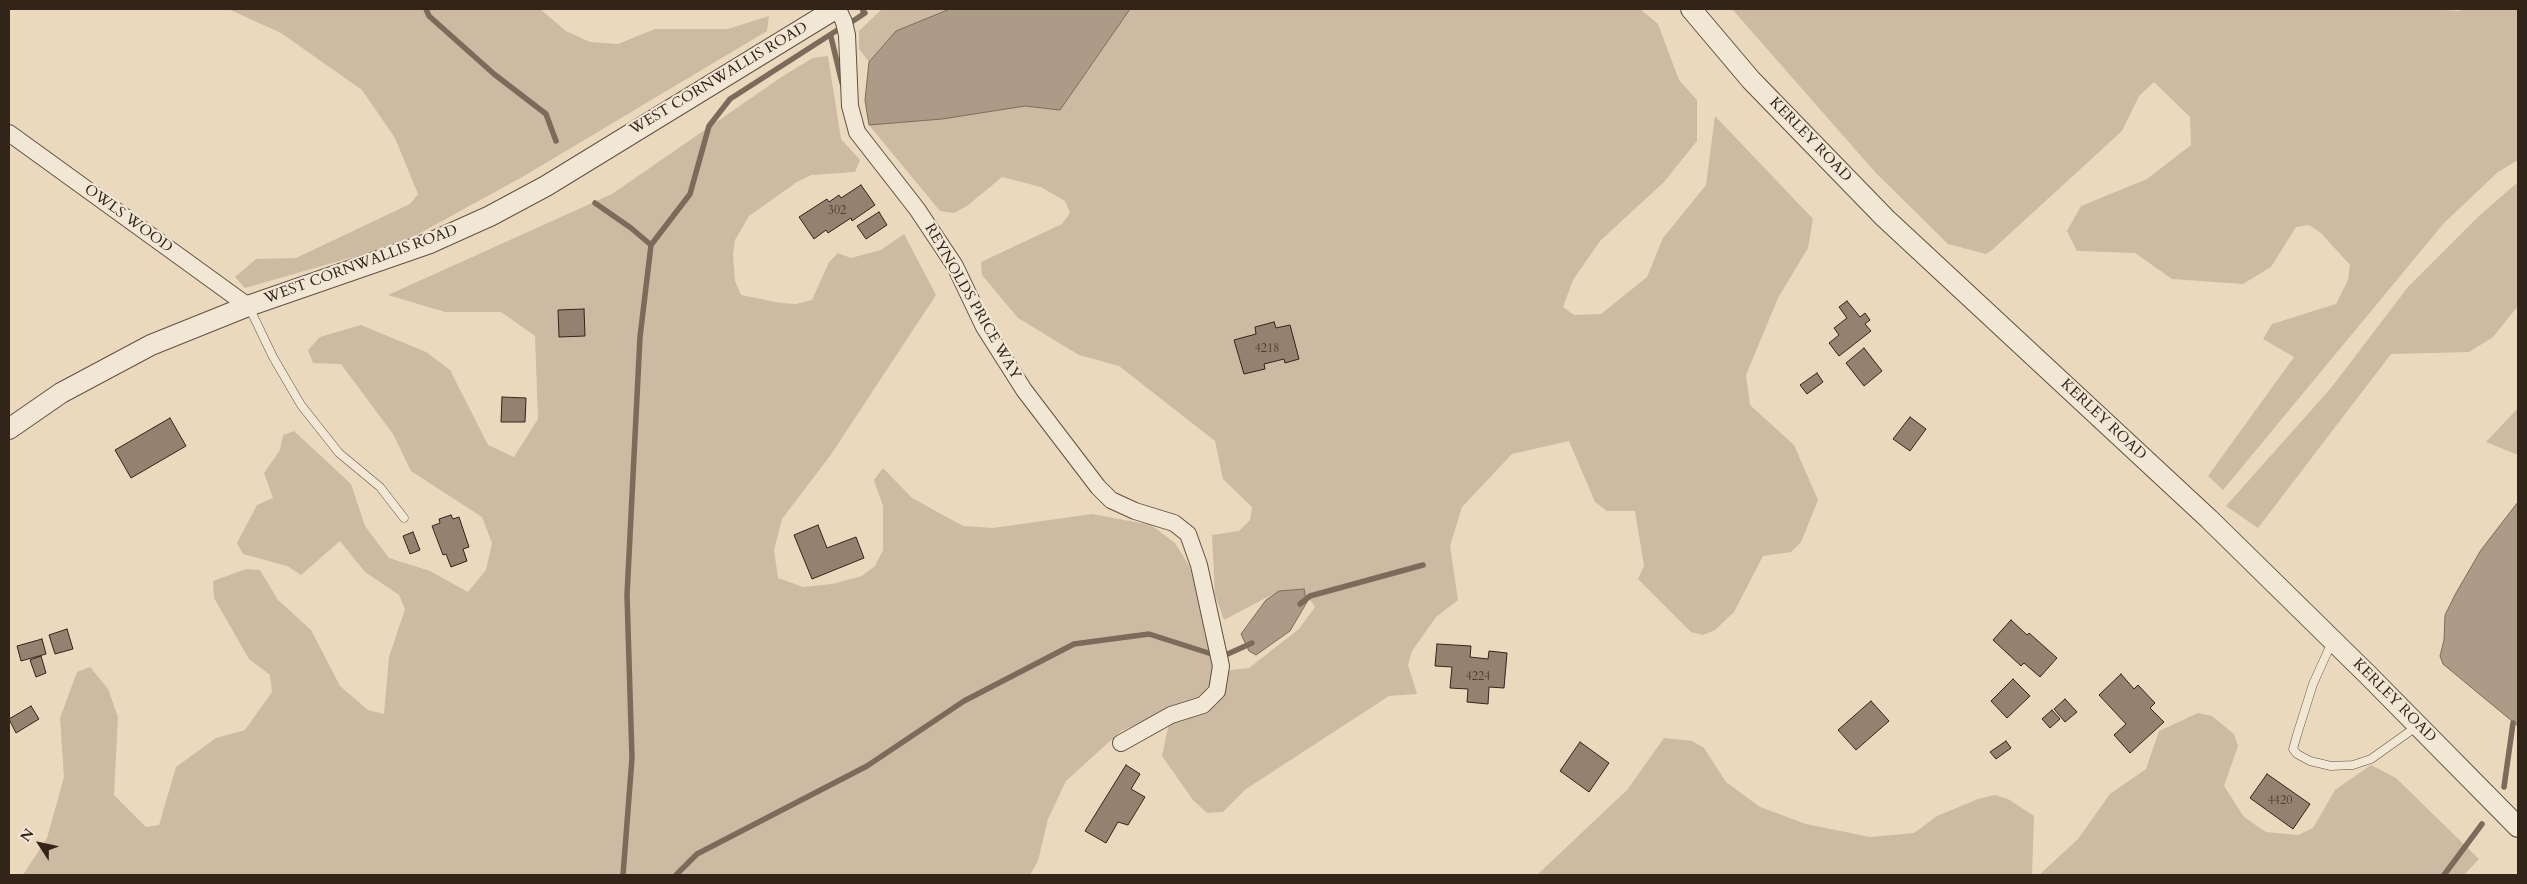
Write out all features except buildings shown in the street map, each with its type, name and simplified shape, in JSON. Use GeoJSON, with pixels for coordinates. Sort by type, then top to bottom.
{"type":"FeatureCollection","features":[{"type":"Feature","properties":{"kind":"street","name":"WEST CORNWALLIS ROAD"},"geometry":{"type":"LineString","coordinates":[[9,429],[61,393],[103,368],[151,344],[248,306],[421,246],[490,216],[546,186],[837,9]]}},
{"type":"Feature","properties":{"kind":"street","name":"REYNOLDS PRICE WAY"},"geometry":{"type":"LineString","coordinates":[[837,9],[844,22],[850,106],[857,132],[917,209],[955,266],[984,327],[1024,390],[1098,487],[1111,500],[1135,511],[1174,523],[1188,534],[1199,565],[1221,666],[1217,692],[1203,705],[1171,714],[1121,743]]}},
{"type":"Feature","properties":{"kind":"street","name":"KERLEY ROAD"},"geometry":{"type":"LineString","coordinates":[[1691,9],[1751,80],[1885,218],[2204,514],[2333,640],[2518,828]]}},
{"type":"Feature","properties":{"kind":"street","name":"OWLS WOOD"},"geometry":{"type":"LineString","coordinates":[[9,133],[248,306]]}},
{"type":"Feature","properties":{"kind":"lane"},"geometry":{"type":"LineString","coordinates":[[248,306],[300,406],[339,453],[380,487],[404,518]]}},
{"type":"Feature","properties":{"kind":"lane"},"geometry":{"type":"LineString","coordinates":[[2333,640],[2313,684],[2293,749],[2297,754],[2310,761],[2331,766],[2353,765],[2371,759],[2418,726]]}},
{"type":"Feature","properties":{"kind":"shaded area"},"geometry":{"type":"Polygon","coordinates":[[[228,9],[540,9],[566,31],[590,42],[618,44],[655,29],[728,29],[769,16],[767,31],[524,176],[402,243],[245,288],[235,277],[256,259],[296,258],[410,204],[418,194],[395,138],[362,90],[281,33],[228,9]]]}},
{"type":"Feature","properties":{"kind":"shaded area"},"geometry":{"type":"Polygon","coordinates":[[[882,9],[950,9],[896,31],[869,62],[859,49],[859,31],[882,9]]]}},
{"type":"Feature","properties":{"kind":"shaded area"},"geometry":{"type":"Polygon","coordinates":[[[950,9],[1130,9],[1060,110],[1025,106],[942,119],[869,125],[865,100],[869,62],[896,31],[950,9]]]}},
{"type":"Feature","properties":{"kind":"shaded area"},"geometry":{"type":"Polygon","coordinates":[[[1130,9],[1640,9],[1658,24],[1679,80],[1697,100],[1697,141],[1664,182],[1600,241],[1573,280],[1563,307],[1574,315],[1601,314],[1647,277],[1663,238],[1706,185],[1715,116],[1813,219],[1808,248],[1778,298],[1746,375],[1750,405],[1794,445],[1818,500],[1801,542],[1791,552],[1763,556],[1734,612],[1715,630],[1703,635],[1691,632],[1638,579],[1644,566],[1635,511],[1607,511],[1595,502],[1569,441],[1512,454],[1462,507],[1450,546],[1458,600],[1436,617],[1412,651],[1408,665],[1417,694],[1389,696],[1246,789],[1223,812],[1207,813],[1193,800],[1162,756],[1172,709],[1121,731],[1066,781],[1048,819],[1038,861],[1030,875],[23,875],[47,838],[64,777],[60,718],[77,672],[90,667],[108,689],[118,717],[114,795],[146,827],[159,825],[176,767],[216,738],[245,730],[272,692],[270,675],[249,659],[214,598],[213,581],[246,569],[260,570],[278,600],[311,630],[340,686],[368,710],[384,714],[389,657],[405,609],[399,595],[365,572],[340,541],[301,575],[287,566],[243,554],[237,543],[257,505],[273,498],[264,473],[280,450],[283,435],[294,431],[351,484],[365,526],[389,558],[430,571],[468,592],[486,570],[492,543],[482,517],[411,471],[393,434],[341,364],[313,363],[308,350],[320,337],[361,325],[426,352],[450,370],[488,445],[514,457],[538,419],[535,336],[501,312],[445,312],[388,295],[612,194],[783,76],[813,58],[828,56],[841,139],[860,160],[855,172],[811,175],[797,182],[749,216],[735,240],[733,254],[735,281],[741,295],[781,303],[796,304],[812,300],[829,262],[838,253],[851,258],[881,250],[904,234],[936,295],[830,456],[782,519],[774,550],[778,578],[803,587],[832,584],[862,576],[875,566],[883,550],[883,506],[874,480],[883,468],[912,498],[963,526],[993,528],[1092,514],[1151,525],[1175,543],[1190,567],[1214,672],[1249,668],[1299,629],[1315,607],[1303,589],[1279,591],[1224,620],[1215,595],[1212,535],[1239,531],[1250,520],[1252,507],[1223,479],[1215,441],[1119,366],[1079,355],[1018,318],[982,275],[981,262],[1062,224],[1070,213],[1065,201],[1041,187],[1002,177],[967,206],[954,213],[940,211],[869,125],[942,119],[1025,106],[1060,110],[1130,9]]]}},
{"type":"Feature","properties":{"kind":"shaded area"},"geometry":{"type":"Polygon","coordinates":[[[1732,9],[2432,9],[2459,11],[2465,9],[2518,9],[2518,160],[2498,172],[2444,223],[2223,490],[2208,476],[2294,357],[2263,339],[2272,324],[2336,304],[2348,280],[2350,265],[2321,233],[2309,225],[2296,227],[2271,267],[2243,284],[2172,279],[2135,253],[2077,251],[2067,231],[2081,206],[2147,179],[2191,145],[2190,117],[2154,82],[2139,96],[2122,131],[1992,250],[1986,254],[1948,244],[1875,172],[1732,9]]]}},
{"type":"Feature","properties":{"kind":"shaded area"},"geometry":{"type":"Polygon","coordinates":[[[2518,182],[2518,306],[2493,337],[2469,352],[2391,354],[2258,528],[2226,506],[2331,388],[2408,287],[2480,215],[2518,182]]]}},
{"type":"Feature","properties":{"kind":"shaded area"},"geometry":{"type":"Polygon","coordinates":[[[2518,408],[2518,455],[2486,442],[2518,408]]]}},
{"type":"Feature","properties":{"kind":"shaded area"},"geometry":{"type":"Polygon","coordinates":[[[2518,502],[2518,726],[2443,664],[2440,656],[2444,640],[2445,615],[2456,593],[2481,550],[2518,502]]]}},
{"type":"Feature","properties":{"kind":"shaded area"},"geometry":{"type":"Polygon","coordinates":[[[1304,589],[1307,602],[1290,631],[1256,655],[1249,651],[1241,634],[1266,600],[1279,591],[1304,589]]]}},
{"type":"Feature","properties":{"kind":"shaded area"},"geometry":{"type":"Polygon","coordinates":[[[2198,713],[2212,716],[2234,734],[2238,746],[2224,786],[2244,817],[2266,832],[2298,835],[2313,828],[2335,790],[2371,765],[2396,778],[2479,859],[2464,875],[2039,875],[2078,839],[2110,794],[2146,769],[2159,731],[2198,713]]]}},
{"type":"Feature","properties":{"kind":"shaded area"},"geometry":{"type":"Polygon","coordinates":[[[1664,738],[1692,741],[1704,748],[1726,782],[1760,807],[1806,824],[1870,837],[1914,833],[1937,816],[1978,799],[1995,795],[2008,799],[2034,816],[2032,875],[1537,875],[1627,790],[1664,738]]]}},
{"type":"Feature","properties":{"kind":"waterway"},"geometry":{"type":"LineString","coordinates":[[426,9],[429,16],[494,74],[546,114],[556,141]]}},
{"type":"Feature","properties":{"kind":"waterway"},"geometry":{"type":"LineString","coordinates":[[853,21],[865,13],[863,11]]}},
{"type":"Feature","properties":{"kind":"waterway"},"geometry":{"type":"LineString","coordinates":[[623,875],[632,758],[627,595],[640,337],[651,245],[690,194],[709,126],[730,99],[839,29]]}},
{"type":"Feature","properties":{"kind":"waterway"},"geometry":{"type":"LineString","coordinates":[[831,37],[842,83]]}},
{"type":"Feature","properties":{"kind":"waterway"},"geometry":{"type":"LineString","coordinates":[[595,203],[631,228],[651,245]]}},
{"type":"Feature","properties":{"kind":"waterway"},"geometry":{"type":"LineString","coordinates":[[1300,604],[1310,596],[1423,565]]}},
{"type":"Feature","properties":{"kind":"waterway"},"geometry":{"type":"LineString","coordinates":[[676,875],[697,854],[867,766],[964,701],[1074,644],[1149,634],[1221,657],[1252,643]]}},
{"type":"Feature","properties":{"kind":"waterway"},"geometry":{"type":"LineString","coordinates":[[2504,787],[2513,723]]}},
{"type":"Feature","properties":{"kind":"waterway"},"geometry":{"type":"LineString","coordinates":[[2444,875],[2482,824]]}}]}
